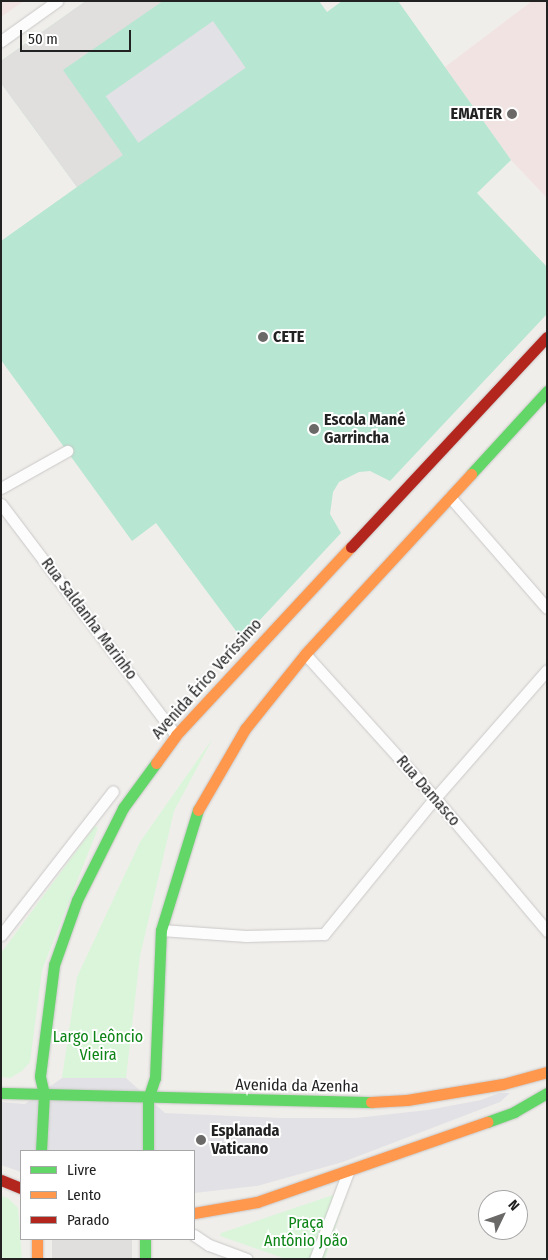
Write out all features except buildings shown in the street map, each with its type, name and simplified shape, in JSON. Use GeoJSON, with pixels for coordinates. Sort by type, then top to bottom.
{"type":"FeatureCollection","features":[{"type":"Feature","properties":{"kind":"main road","name":"Avenida Érico Veríssimo"},"geometry":{"type":"LineString","coordinates":[[41,1150],[44,1094],[40,1076],[54,965],[78,900],[123,808],[176,734],[547,337]]}},
{"type":"Feature","properties":{"kind":"main road"},"geometry":{"type":"LineString","coordinates":[[148,1150],[148,1099],[155,1078],[161,930],[197,812],[245,730],[305,654],[547,390]]}},
{"type":"Feature","properties":{"kind":"main road","name":"Avenida da Azenha"},"geometry":{"type":"LineString","coordinates":[[1,1093],[344,1104],[408,1100],[502,1084],[547,1072]]}},
{"type":"Feature","properties":{"kind":"main road"},"geometry":{"type":"LineString","coordinates":[[195,1213],[257,1202],[348,1172],[514,1112],[547,1093]]}},
{"type":"Feature","properties":{"kind":"main road"},"geometry":{"type":"LineString","coordinates":[[1,1180],[20,1188]]}},
{"type":"Feature","properties":{"kind":"main road"},"geometry":{"type":"LineString","coordinates":[[37,1240],[37,1259]]}},
{"type":"Feature","properties":{"kind":"main road"},"geometry":{"type":"LineString","coordinates":[[145,1240],[145,1259]]}},
{"type":"Feature","properties":{"kind":"street"},"geometry":{"type":"LineString","coordinates":[[1,41],[58,1]]}},
{"type":"Feature","properties":{"kind":"street"},"geometry":{"type":"LineString","coordinates":[[538,399],[547,409]]}},
{"type":"Feature","properties":{"kind":"street"},"geometry":{"type":"LineString","coordinates":[[1,488],[67,451]]}},
{"type":"Feature","properties":{"kind":"street"},"geometry":{"type":"LineString","coordinates":[[450,497],[547,608]]}},
{"type":"Feature","properties":{"kind":"street","name":"Rua Saldanha Marinho"},"geometry":{"type":"LineString","coordinates":[[1,504],[176,734]]}},
{"type":"Feature","properties":{"kind":"street","name":"Rua Damasco"},"geometry":{"type":"LineString","coordinates":[[305,654],[435,798],[547,931]]}},
{"type":"Feature","properties":{"kind":"street"},"geometry":{"type":"LineString","coordinates":[[161,930],[246,936],[324,934],[435,798],[547,670]]}},
{"type":"Feature","properties":{"kind":"street"},"geometry":{"type":"LineString","coordinates":[[1,935],[113,791]]}},
{"type":"Feature","properties":{"kind":"street"},"geometry":{"type":"LineString","coordinates":[[105,802],[123,808]]}},
{"type":"Feature","properties":{"kind":"street"},"geometry":{"type":"LineString","coordinates":[[315,1259],[348,1172]]}},
{"type":"Feature","properties":{"kind":"street"},"geometry":{"type":"LineString","coordinates":[[195,1235],[209,1245],[247,1259]]}},
{"type":"Feature","properties":{"kind":"shaded area"},"geometry":{"type":"Polygon","coordinates":[[[1,1],[24,1],[1,17],[1,1]]]}},
{"type":"Feature","properties":{"kind":"shaded area"},"geometry":{"type":"Polygon","coordinates":[[[86,1],[163,1],[63,70],[123,155],[77,187],[1,83],[1,61],[86,1]]]}},
{"type":"Feature","properties":{"kind":"shaded area","name":"EMATER"},"geometry":{"type":"Polygon","coordinates":[[[532,1],[547,1],[547,198],[511,160],[445,67],[532,1]]]}},
{"type":"Feature","properties":{"kind":"shaded area"},"geometry":{"type":"Polygon","coordinates":[[[213,21],[246,68],[138,143],[106,96],[213,21]]]}},
{"type":"Feature","properties":{"kind":"shaded area","name":"Esplanada Vaticano"},"geometry":{"type":"Polygon","coordinates":[[[62,1078],[126,1078],[165,1113],[281,1118],[356,1118],[428,1110],[481,1100],[499,1093],[510,1093],[500,1102],[343,1162],[257,1186],[195,1193],[195,1150],[20,1150],[20,1172],[1,1165],[1,1102],[25,1104],[62,1078]]]}},
{"type":"Feature","properties":{"kind":"shaded area"},"geometry":{"type":"Polygon","coordinates":[[[52,1240],[132,1240],[132,1259],[52,1259],[52,1240]]]}},
{"type":"Feature","properties":{"kind":"green space","name":"CETE"},"geometry":{"type":"Polygon","coordinates":[[[86,1],[319,1],[327,12],[342,1],[398,1],[511,160],[477,193],[547,267],[547,314],[390,481],[370,471],[359,472],[339,482],[333,492],[330,514],[341,533],[242,639],[156,523],[132,541],[1,360],[1,241],[77,187],[1,83],[1,61],[86,1]]]}},
{"type":"Feature","properties":{"kind":"green space","name":"Largo Leôncio Vieira"},"geometry":{"type":"Polygon","coordinates":[[[213,738],[174,811],[140,956],[126,1078],[62,1078],[77,977],[140,842],[213,738]]]}},
{"type":"Feature","properties":{"kind":"green space"},"geometry":{"type":"Polygon","coordinates":[[[95,826],[98,828],[42,970],[30,1062],[22,1071],[10,1078],[1,1077],[1,953],[95,826]]]}},
{"type":"Feature","properties":{"kind":"green space","name":"Praça Antônio João"},"geometry":{"type":"Polygon","coordinates":[[[333,1195],[344,1201],[325,1259],[286,1259],[220,1236],[221,1233],[333,1195]]]}},
{"type":"Feature","properties":{"kind":"green space"},"geometry":{"type":"Polygon","coordinates":[[[1,1196],[8,1198],[18,1208],[22,1259],[1,1259],[1,1196]]]}},
{"type":"Feature","properties":{"kind":"traffic: fast"},"geometry":{"type":"LineString","coordinates":[[471,474],[547,391]]}},
{"type":"Feature","properties":{"kind":"traffic: fast"},"geometry":{"type":"LineString","coordinates":[[41,1150],[44,1094],[40,1076],[54,965],[77,900],[123,808],[156,763]]}},
{"type":"Feature","properties":{"kind":"traffic: fast"},"geometry":{"type":"LineString","coordinates":[[148,1150],[148,1099],[155,1078],[161,930],[198,810]]}},
{"type":"Feature","properties":{"kind":"traffic: fast"},"geometry":{"type":"LineString","coordinates":[[1,1093],[371,1102]]}},
{"type":"Feature","properties":{"kind":"traffic: fast"},"geometry":{"type":"LineString","coordinates":[[487,1122],[514,1112],[547,1093]]}},
{"type":"Feature","properties":{"kind":"traffic: fast"},"geometry":{"type":"LineString","coordinates":[[145,1240],[145,1259]]}},
{"type":"Feature","properties":{"kind":"traffic: slow"},"geometry":{"type":"LineString","coordinates":[[198,810],[245,729],[305,654],[471,474]]}},
{"type":"Feature","properties":{"kind":"traffic: slow"},"geometry":{"type":"LineString","coordinates":[[156,763],[176,735],[351,547]]}},
{"type":"Feature","properties":{"kind":"traffic: slow"},"geometry":{"type":"LineString","coordinates":[[371,1102],[407,1100],[503,1084],[547,1072]]}},
{"type":"Feature","properties":{"kind":"traffic: slow"},"geometry":{"type":"LineString","coordinates":[[195,1213],[257,1202],[487,1122]]}},
{"type":"Feature","properties":{"kind":"traffic: slow"},"geometry":{"type":"LineString","coordinates":[[37,1240],[37,1259]]}},
{"type":"Feature","properties":{"kind":"traffic: jam"},"geometry":{"type":"LineString","coordinates":[[351,547],[547,337]]}},
{"type":"Feature","properties":{"kind":"traffic: jam"},"geometry":{"type":"LineString","coordinates":[[1,1180],[20,1188]]}},
{"type":"Feature","properties":{"kind":"place","name":"EMATER"},"geometry":{"type":"Point","coordinates":[512,114]}},
{"type":"Feature","properties":{"kind":"place","name":"CETE"},"geometry":{"type":"Point","coordinates":[263,337]}},
{"type":"Feature","properties":{"kind":"place","name":"Escola Mané Garrincha"},"geometry":{"type":"Point","coordinates":[314,429]}},
{"type":"Feature","properties":{"kind":"place","name":"Esplanada Vaticano"},"geometry":{"type":"Point","coordinates":[201,1140]}}]}
